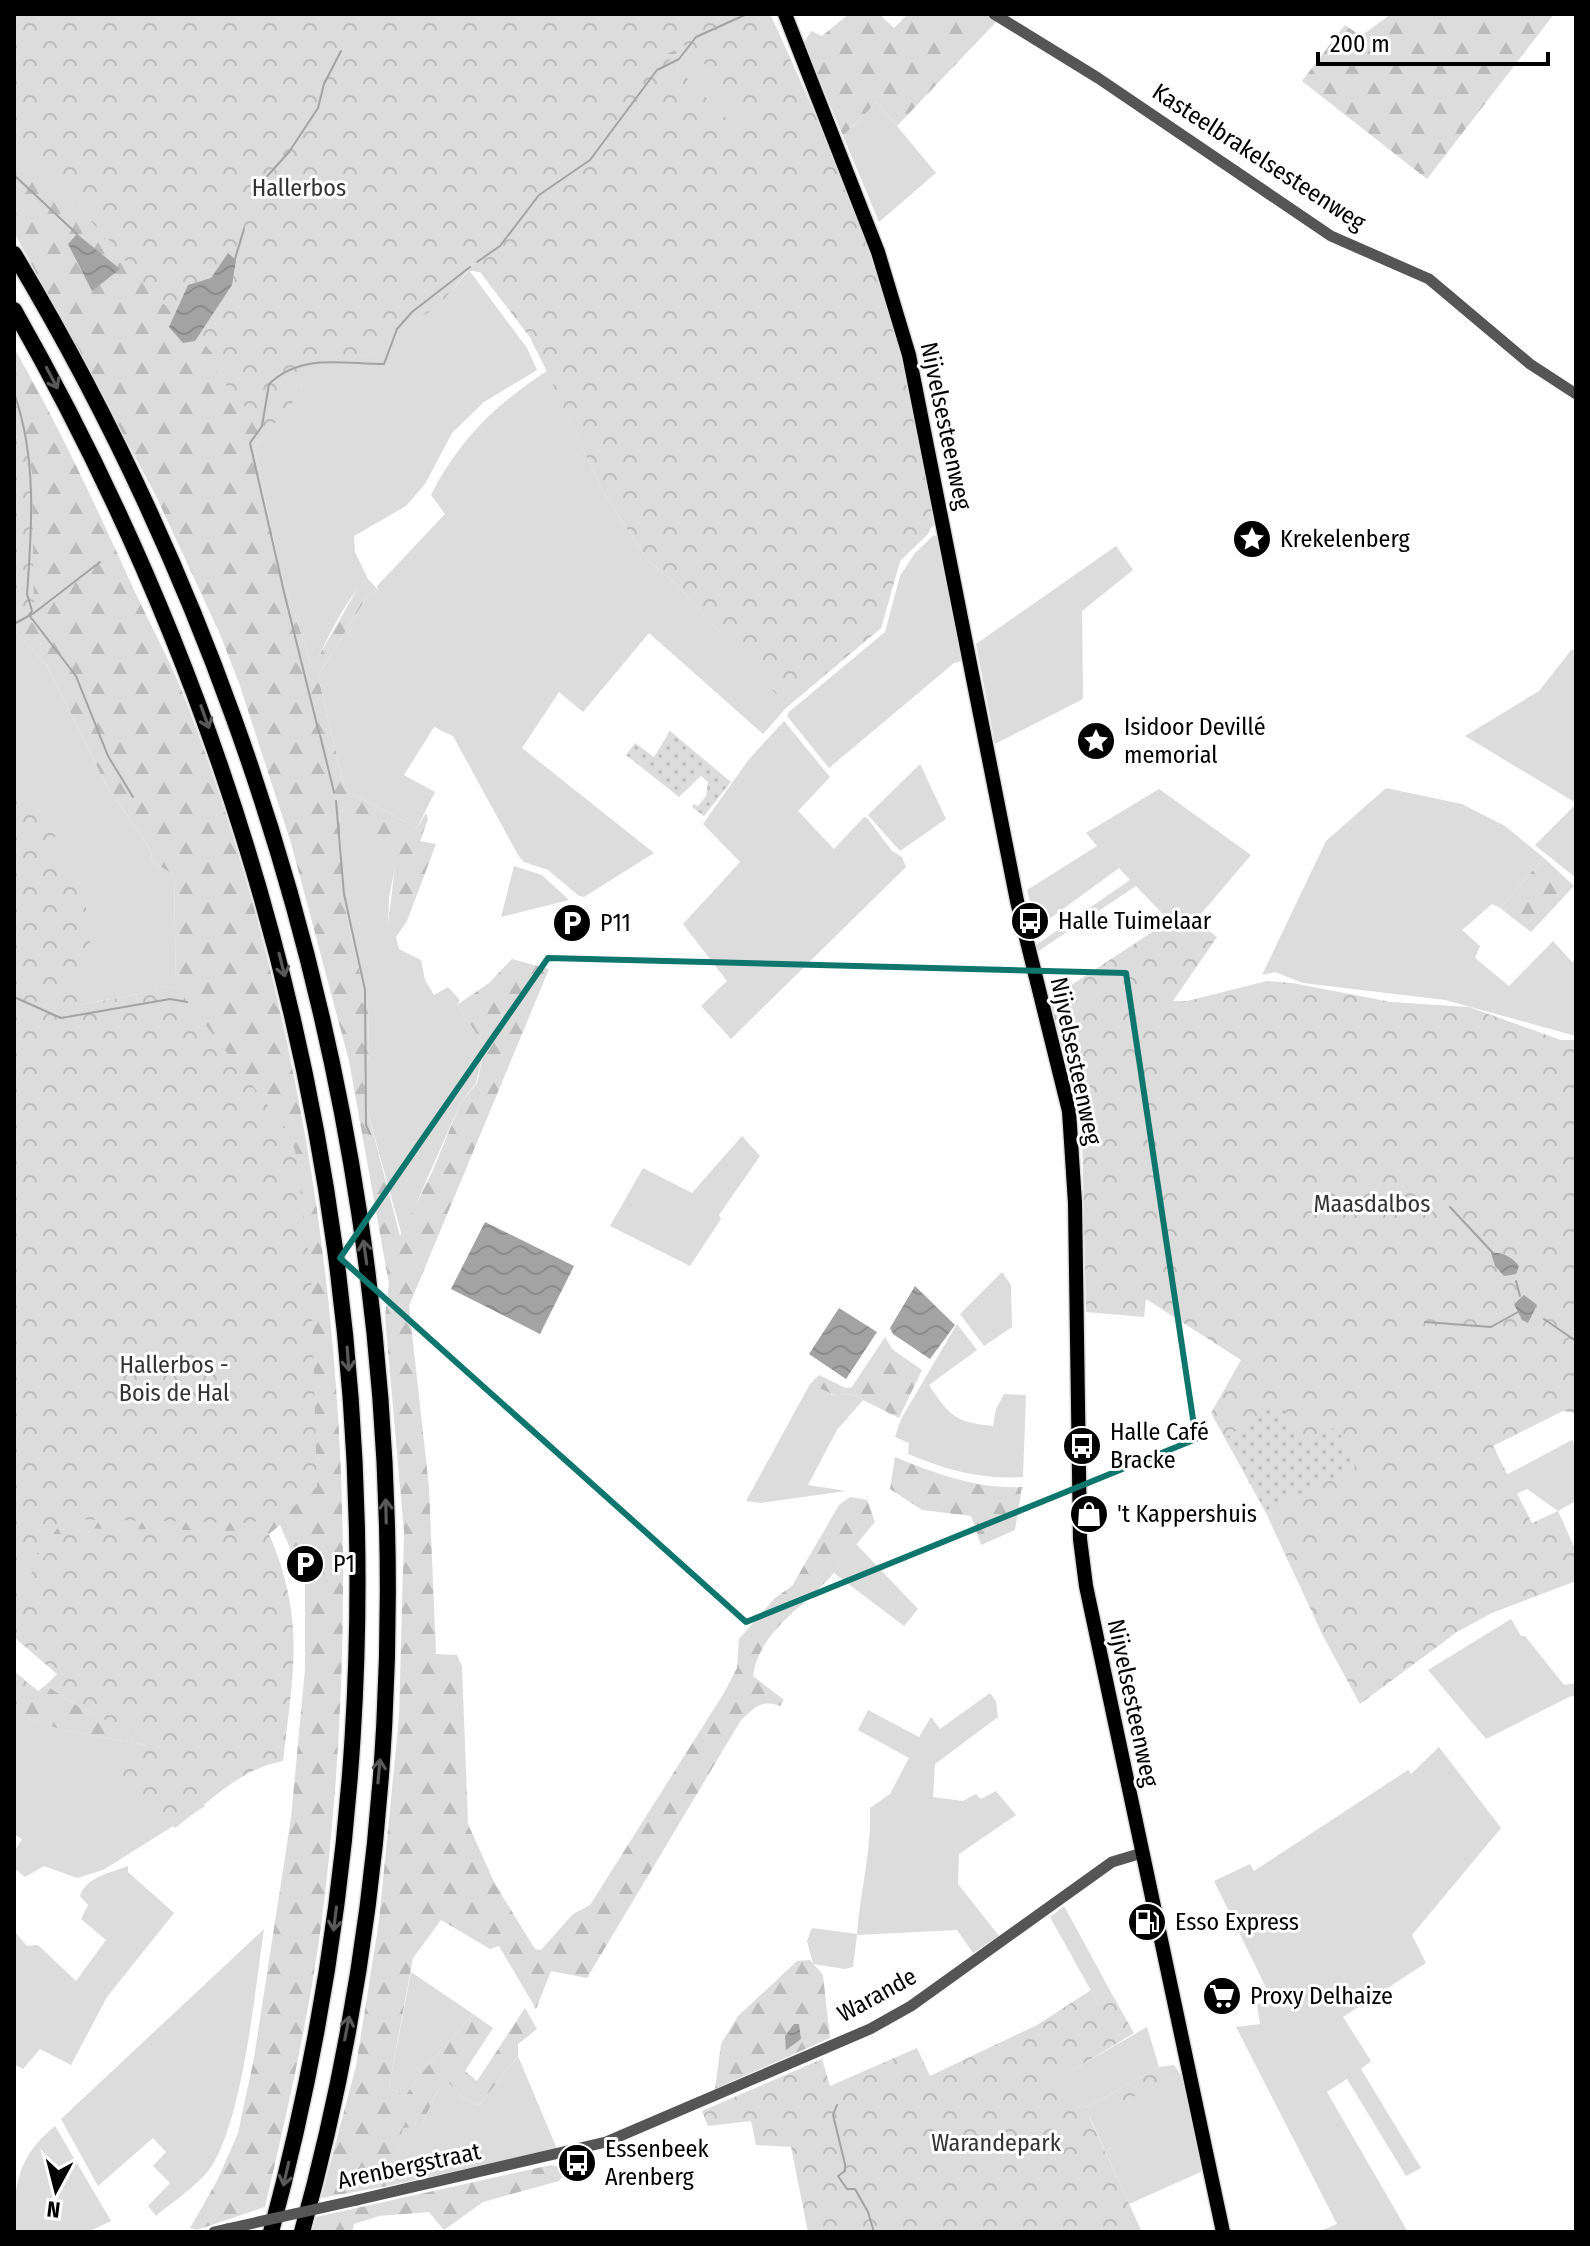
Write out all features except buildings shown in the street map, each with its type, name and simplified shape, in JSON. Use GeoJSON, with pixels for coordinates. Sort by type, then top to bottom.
{"type":"FeatureCollection","features":[{"type":"Feature","properties":{"kind":"highway"},"geometry":{"type":"LineString","coordinates":[[14,254],[119,443],[178,569],[232,708],[262,792],[306,944],[356,1184],[375,1337],[385,1490],[387,1581],[381,1734],[373,1843],[354,1984],[332,2105],[302,2232]]}},
{"type":"Feature","properties":{"kind":"highway"},"geometry":{"type":"LineString","coordinates":[[14,310],[118,509],[180,651],[229,788],[264,899],[299,1037],[338,1263],[356,1492],[357,1639],[353,1745],[322,2008],[271,2232]]}},
{"type":"Feature","properties":{"kind":"main road","name":"Nijvelsesteenweg"},"geometry":{"type":"LineString","coordinates":[[785,14],[873,238],[909,355],[1017,901],[1069,1111],[1075,1203],[1080,1539],[1086,1586],[1223,2232]]}},
{"type":"Feature","properties":{"kind":"street","name":"Kasteelbrakelsesteenweg"},"geometry":{"type":"LineString","coordinates":[[994,14],[1098,78],[1331,236],[1429,279],[1530,364],[1576,394]]}},
{"type":"Feature","properties":{"kind":"street","name":"Warande"},"geometry":{"type":"LineString","coordinates":[[612,2140],[870,2029],[911,2006],[1112,1862],[1142,1853]]}},
{"type":"Feature","properties":{"kind":"street","name":"Arenbergstraat"},"geometry":{"type":"LineString","coordinates":[[214,2232],[551,2157],[612,2140]]}},
{"type":"Feature","properties":{"kind":"highlighted area"},"geometry":{"type":"Polygon","coordinates":[[[548,958],[1126,973],[1196,1439],[746,1622],[340,1258],[548,958]]]}},
{"type":"Feature","properties":{"kind":"green space"},"geometry":{"type":"Polygon","coordinates":[[[14,14],[718,14],[678,65],[480,272],[468,270],[442,302],[372,354],[326,363],[307,373],[294,401],[254,446],[279,567],[311,663],[316,661],[360,584],[368,579],[378,590],[366,598],[318,676],[345,790],[417,828],[426,813],[428,819],[420,841],[436,844],[407,921],[396,937],[387,933],[396,858],[358,815],[339,811],[345,908],[368,1008],[369,1056],[364,1069],[367,1109],[400,1236],[433,1170],[460,1104],[477,1083],[485,1046],[457,1005],[489,983],[512,959],[549,969],[409,1306],[429,1487],[436,1654],[457,1655],[462,1666],[468,1824],[495,1884],[535,1949],[541,1950],[573,1914],[590,1905],[724,1693],[737,1668],[739,1639],[775,1598],[792,1586],[839,1505],[850,1497],[867,1500],[875,1522],[832,1575],[784,1621],[764,1646],[753,1676],[784,1700],[780,1706],[758,1706],[741,1720],[587,1978],[551,1971],[536,2009],[499,1946],[490,1949],[441,1920],[413,1958],[389,2087],[405,2096],[473,2014],[493,2028],[465,2071],[477,2081],[525,2008],[537,2029],[518,2044],[518,2056],[479,2105],[462,2097],[447,2081],[438,2090],[421,2126],[403,2128],[388,2186],[321,2198],[356,2066],[379,1921],[399,1717],[404,1532],[385,1317],[389,1284],[349,1061],[291,843],[239,683],[219,632],[155,494],[14,232],[14,14]]]}},
{"type":"Feature","properties":{"kind":"green space","name":"Hallerbos"},"geometry":{"type":"Polygon","coordinates":[[[14,14],[770,14],[830,150],[883,289],[906,375],[935,520],[928,534],[900,561],[881,628],[787,706],[673,581],[648,561],[602,490],[532,340],[480,272],[468,270],[442,302],[372,354],[326,363],[307,373],[294,401],[265,434],[216,372],[221,363],[174,310],[155,299],[110,241],[14,143],[14,14]],[[688,44],[665,55],[742,135],[753,123],[688,44]]]}},
{"type":"Feature","properties":{"kind":"green space"},"geometry":{"type":"Polygon","coordinates":[[[718,14],[770,14],[846,186],[884,292],[907,379],[934,525],[900,561],[881,628],[786,708],[763,734],[649,633],[583,712],[559,692],[522,748],[654,853],[584,897],[548,870],[524,862],[453,736],[434,727],[404,775],[435,792],[417,828],[345,790],[318,676],[366,598],[378,590],[377,586],[445,514],[431,495],[454,457],[495,410],[547,371],[531,340],[650,94],[678,65],[718,14]],[[547,348],[551,380],[602,490],[648,561],[673,581],[785,703],[547,348]]]}},
{"type":"Feature","properties":{"kind":"green space"},"geometry":{"type":"Polygon","coordinates":[[[849,14],[879,14],[894,28],[908,14],[985,14],[997,21],[897,126],[877,102],[843,136],[804,43],[811,31],[822,36],[849,14]]]}},
{"type":"Feature","properties":{"kind":"green space"},"geometry":{"type":"Polygon","coordinates":[[[1391,14],[1554,14],[1427,179],[1302,81],[1345,25],[1361,36],[1391,14]]]}},
{"type":"Feature","properties":{"kind":"green space"},"geometry":{"type":"Polygon","coordinates":[[[877,102],[936,173],[879,222],[843,136],[877,102]]]}},
{"type":"Feature","properties":{"kind":"green space"},"geometry":{"type":"Polygon","coordinates":[[[469,270],[527,348],[537,370],[484,402],[452,433],[425,484],[406,506],[354,536],[355,552],[368,579],[346,605],[316,662],[311,663],[279,567],[254,446],[294,401],[307,373],[326,363],[372,354],[442,302],[469,270]]]}},
{"type":"Feature","properties":{"kind":"green space","name":"Hallerbos - Bois de Hal"},"geometry":{"type":"Polygon","coordinates":[[[14,348],[77,468],[175,676],[236,847],[276,993],[306,1141],[327,1291],[340,1442],[343,1593],[338,1744],[320,1934],[300,2052],[265,2207],[197,2230],[190,2228],[217,2181],[238,2133],[254,2058],[291,1818],[305,1669],[305,1583],[280,1525],[269,1534],[254,1531],[58,1674],[14,1637],[14,993],[68,1007],[176,987],[174,875],[150,860],[152,852],[105,783],[47,665],[14,631],[14,348]]]}},
{"type":"Feature","properties":{"kind":"green space"},"geometry":{"type":"Polygon","coordinates":[[[14,387],[32,472],[34,613],[14,624],[14,387]]]}},
{"type":"Feature","properties":{"kind":"green space"},"geometry":{"type":"Polygon","coordinates":[[[934,535],[941,539],[962,661],[954,663],[829,768],[787,716],[885,632],[900,576],[915,553],[934,535]]]}},
{"type":"Feature","properties":{"kind":"green space"},"geometry":{"type":"Polygon","coordinates":[[[1116,546],[1133,570],[1082,611],[1083,699],[995,744],[976,644],[1116,546]]]}},
{"type":"Feature","properties":{"kind":"green space"},"geometry":{"type":"Polygon","coordinates":[[[14,631],[47,665],[105,783],[152,852],[150,860],[174,875],[176,987],[68,1007],[14,828],[14,631]]]}},
{"type":"Feature","properties":{"kind":"green space"},"geometry":{"type":"Polygon","coordinates":[[[1572,649],[1576,653],[1576,803],[1465,736],[1539,691],[1572,649]]]}},
{"type":"Feature","properties":{"kind":"green space"},"geometry":{"type":"Polygon","coordinates":[[[784,721],[830,777],[798,811],[834,849],[864,817],[867,818],[892,851],[902,857],[906,867],[731,1039],[701,1006],[727,981],[683,924],[740,862],[703,824],[749,759],[784,721]]]}},
{"type":"Feature","properties":{"kind":"green space"},"geometry":{"type":"Polygon","coordinates":[[[670,731],[731,782],[704,816],[692,807],[694,804],[698,806],[706,796],[708,782],[701,776],[679,797],[626,755],[635,743],[654,757],[670,731]]]}},
{"type":"Feature","properties":{"kind":"green space"},"geometry":{"type":"Polygon","coordinates":[[[920,764],[946,819],[900,851],[868,815],[920,764]]]}},
{"type":"Feature","properties":{"kind":"green space"},"geometry":{"type":"Polygon","coordinates":[[[14,788],[58,833],[54,838],[90,917],[80,934],[92,937],[80,971],[77,1006],[176,987],[284,1126],[295,1150],[311,1271],[317,1487],[293,1507],[252,1523],[65,1519],[14,1582],[14,788]]]}},
{"type":"Feature","properties":{"kind":"green space"},"geometry":{"type":"Polygon","coordinates":[[[1386,788],[1462,804],[1505,826],[1544,858],[1500,908],[1492,904],[1462,930],[1480,946],[1475,958],[1509,986],[1553,941],[1572,962],[1576,959],[1576,1036],[1445,1000],[1303,983],[1275,972],[1262,975],[1326,841],[1386,788]]]}},
{"type":"Feature","properties":{"kind":"green space"},"geometry":{"type":"Polygon","coordinates":[[[1159,789],[1251,855],[1183,935],[1136,886],[1037,952],[1036,945],[1130,880],[1119,868],[1037,928],[1027,890],[1097,846],[1086,833],[1159,789]]]}},
{"type":"Feature","properties":{"kind":"green space"},"geometry":{"type":"Polygon","coordinates":[[[1576,804],[1576,878],[1535,845],[1576,804]]]}},
{"type":"Feature","properties":{"kind":"green space"},"geometry":{"type":"Polygon","coordinates":[[[350,810],[363,816],[397,858],[389,897],[388,933],[396,937],[399,949],[421,960],[425,980],[434,995],[448,987],[460,1000],[457,1005],[485,1046],[476,1083],[460,1104],[402,1236],[367,1109],[364,1069],[369,1056],[368,1008],[345,908],[339,811],[350,810]]]}},
{"type":"Feature","properties":{"kind":"green space"},"geometry":{"type":"Polygon","coordinates":[[[1544,858],[1574,886],[1531,932],[1500,908],[1544,858]]]}},
{"type":"Feature","properties":{"kind":"green space"},"geometry":{"type":"Polygon","coordinates":[[[514,866],[542,875],[569,900],[501,917],[514,866]]]}},
{"type":"Feature","properties":{"kind":"green space","name":"Maasdalbos"},"geometry":{"type":"Polygon","coordinates":[[[1195,920],[1217,937],[1173,1001],[1187,1001],[1267,981],[1292,983],[1391,1002],[1469,1007],[1561,1040],[1576,1040],[1576,1413],[1563,1411],[1493,1446],[1532,1523],[1558,1511],[1576,1551],[1576,1581],[1492,1613],[1457,1632],[1360,1704],[1323,1636],[1265,1511],[1211,1413],[1241,1360],[1146,1299],[1144,1317],[1086,1312],[1082,1132],[1050,999],[1169,921],[1183,935],[1195,920]]]}},
{"type":"Feature","properties":{"kind":"green space"},"geometry":{"type":"Polygon","coordinates":[[[742,1136],[760,1156],[719,1215],[721,1219],[690,1266],[610,1226],[643,1168],[692,1193],[742,1136]]]}},
{"type":"Feature","properties":{"kind":"green space"},"geometry":{"type":"Polygon","coordinates":[[[1002,1272],[1011,1285],[1012,1327],[984,1346],[960,1314],[1002,1272]]]}},
{"type":"Feature","properties":{"kind":"green space"},"geometry":{"type":"Polygon","coordinates":[[[957,1324],[977,1350],[929,1385],[955,1416],[993,1426],[996,1409],[1004,1394],[1026,1395],[1023,1477],[964,1473],[936,1465],[908,1454],[909,1443],[895,1437],[901,1419],[957,1324]]]}},
{"type":"Feature","properties":{"kind":"green space"},"geometry":{"type":"Polygon","coordinates":[[[885,1337],[892,1349],[922,1370],[899,1418],[849,1393],[836,1396],[810,1384],[819,1375],[846,1388],[852,1387],[885,1337]]]}},
{"type":"Feature","properties":{"kind":"green space"},"geometry":{"type":"Polygon","coordinates":[[[810,1384],[835,1396],[849,1393],[863,1400],[837,1430],[808,1485],[846,1491],[761,1503],[746,1501],[810,1384]]]}},
{"type":"Feature","properties":{"kind":"green space"},"geometry":{"type":"Polygon","coordinates":[[[1283,1407],[1298,1442],[1337,1427],[1355,1467],[1265,1511],[1227,1437],[1268,1408],[1283,1407]]]}},
{"type":"Feature","properties":{"kind":"green space"},"geometry":{"type":"Polygon","coordinates":[[[1572,1440],[1576,1447],[1576,1501],[1558,1511],[1527,1489],[1516,1494],[1506,1475],[1572,1440]]]}},
{"type":"Feature","properties":{"kind":"green space"},"geometry":{"type":"Polygon","coordinates":[[[895,1457],[973,1483],[1022,1487],[1015,1530],[981,1545],[971,1516],[922,1510],[890,1489],[895,1457]]]}},
{"type":"Feature","properties":{"kind":"green space"},"geometry":{"type":"Polygon","coordinates":[[[253,1525],[255,1531],[269,1534],[281,1565],[292,1620],[293,1673],[283,1761],[239,1779],[175,1828],[121,1773],[149,1742],[78,1706],[46,1685],[57,1674],[14,1637],[14,1594],[68,1528],[242,1531],[253,1525]]]}},
{"type":"Feature","properties":{"kind":"green space"},"geometry":{"type":"Polygon","coordinates":[[[856,1544],[918,1609],[904,1626],[834,1573],[856,1544]]]}},
{"type":"Feature","properties":{"kind":"green space"},"geometry":{"type":"Polygon","coordinates":[[[1511,1619],[1521,1636],[1525,1636],[1564,1685],[1576,1683],[1576,1697],[1571,1696],[1486,1739],[1428,1670],[1511,1619]]]}},
{"type":"Feature","properties":{"kind":"green space"},"geometry":{"type":"Polygon","coordinates":[[[77,1661],[205,1806],[103,1870],[77,1878],[44,1866],[25,1877],[14,1868],[14,1852],[22,1839],[14,1834],[14,1712],[63,1730],[146,1745],[46,1685],[77,1661]]]}},
{"type":"Feature","properties":{"kind":"green space"},"geometry":{"type":"Polygon","coordinates":[[[14,1671],[38,1691],[46,1685],[78,1706],[149,1742],[146,1745],[62,1730],[14,1712],[14,1671]]]}},
{"type":"Feature","properties":{"kind":"green space"},"geometry":{"type":"Polygon","coordinates":[[[14,1671],[38,1692],[14,1722],[14,1671]]]}},
{"type":"Feature","properties":{"kind":"green space"},"geometry":{"type":"Polygon","coordinates":[[[990,1693],[996,1701],[998,1717],[935,1764],[933,1797],[963,1801],[976,1794],[981,1799],[996,1791],[1016,1815],[959,1854],[958,1884],[999,1936],[973,1953],[957,1930],[857,1935],[853,1967],[845,1969],[813,1964],[807,1941],[812,1928],[857,1934],[870,1808],[890,1794],[909,1758],[858,1730],[868,1710],[919,1737],[931,1717],[940,1729],[990,1693]]]}},
{"type":"Feature","properties":{"kind":"green space"},"geometry":{"type":"Polygon","coordinates":[[[1439,1747],[1501,1828],[1412,1935],[1426,1963],[1343,2017],[1371,2061],[1361,2069],[1421,2168],[1406,2176],[1347,2079],[1327,2092],[1408,2232],[1318,2232],[1337,2224],[1236,2027],[1260,2024],[1257,2004],[1272,2000],[1214,1881],[1250,1864],[1254,1871],[1408,1770],[1411,1774],[1439,1747]]]}},
{"type":"Feature","properties":{"kind":"green space"},"geometry":{"type":"Polygon","coordinates":[[[128,1866],[128,1872],[174,1913],[107,1997],[71,2065],[40,2049],[23,2069],[14,2064],[14,1931],[27,1946],[38,1945],[76,1981],[106,1940],[81,1919],[88,1905],[80,1896],[93,1880],[128,1866]]]}},
{"type":"Feature","properties":{"kind":"green space"},"geometry":{"type":"Polygon","coordinates":[[[1064,1906],[1113,1996],[1099,2005],[1050,1917],[1064,1906]]]}},
{"type":"Feature","properties":{"kind":"green space"},"geometry":{"type":"Polygon","coordinates":[[[264,1929],[246,2052],[232,2118],[222,2145],[206,2174],[156,2216],[148,2206],[170,2183],[153,2166],[166,2152],[153,2138],[98,2186],[61,2119],[264,1929]]]}},
{"type":"Feature","properties":{"kind":"green space"},"geometry":{"type":"Polygon","coordinates":[[[810,1960],[823,1975],[830,2038],[715,2089],[721,2044],[738,2016],[797,1961],[810,1960]]]}},
{"type":"Feature","properties":{"kind":"green space"},"geometry":{"type":"Polygon","coordinates":[[[411,1972],[473,2014],[405,2096],[389,2087],[411,1972]]]}},
{"type":"Feature","properties":{"kind":"green space","name":"Warandepark"},"geometry":{"type":"Polygon","coordinates":[[[1091,1990],[1099,2005],[1113,1996],[1134,2033],[1058,2079],[1085,2108],[1159,2067],[1174,2065],[1181,2075],[1089,2117],[1142,2232],[808,2232],[791,2147],[756,2145],[751,2121],[708,2126],[702,2111],[822,2059],[830,2086],[917,2048],[930,2076],[1037,2025],[1091,1990]]]}},
{"type":"Feature","properties":{"kind":"green space"},"geometry":{"type":"Polygon","coordinates":[[[1147,2027],[1159,2067],[1085,2108],[1057,2079],[1147,2027]]]}},
{"type":"Feature","properties":{"kind":"green space"},"geometry":{"type":"Polygon","coordinates":[[[518,2056],[557,2149],[388,2186],[403,2127],[421,2126],[438,2090],[447,2080],[462,2097],[479,2105],[518,2056]]]}},
{"type":"Feature","properties":{"kind":"green space"},"geometry":{"type":"Polygon","coordinates":[[[1181,2075],[1203,2171],[1129,2204],[1089,2116],[1181,2075]]]}},
{"type":"Feature","properties":{"kind":"green space"},"geometry":{"type":"Polygon","coordinates":[[[55,2126],[111,2221],[88,2232],[14,2232],[20,2173],[33,2149],[55,2126]]]}},
{"type":"Feature","properties":{"kind":"green space"},"geometry":{"type":"Polygon","coordinates":[[[551,2165],[561,2167],[564,2175],[559,2181],[483,2202],[444,2230],[429,2212],[379,2216],[354,2224],[352,2232],[312,2232],[316,2217],[551,2165]]]}},
{"type":"Feature","properties":{"kind":"water"},"geometry":{"type":"Polygon","coordinates":[[[77,234],[120,269],[92,291],[68,244],[77,234]]]}},
{"type":"Feature","properties":{"kind":"water"},"geometry":{"type":"Polygon","coordinates":[[[228,253],[236,260],[232,285],[195,341],[183,343],[169,327],[188,285],[211,278],[228,253]]]}},
{"type":"Feature","properties":{"kind":"water"},"geometry":{"type":"Polygon","coordinates":[[[485,1222],[574,1266],[540,1334],[451,1289],[485,1222]]]}},
{"type":"Feature","properties":{"kind":"water"},"geometry":{"type":"Polygon","coordinates":[[[1491,1253],[1503,1254],[1514,1260],[1519,1266],[1516,1274],[1504,1276],[1495,1266],[1491,1253]]]}},
{"type":"Feature","properties":{"kind":"water"},"geometry":{"type":"Polygon","coordinates":[[[915,1286],[955,1325],[930,1359],[893,1334],[890,1328],[915,1286]]]}},
{"type":"Feature","properties":{"kind":"water"},"geometry":{"type":"Polygon","coordinates":[[[1524,1295],[1537,1305],[1528,1323],[1522,1320],[1514,1304],[1524,1295]]]}},
{"type":"Feature","properties":{"kind":"water"},"geometry":{"type":"Polygon","coordinates":[[[839,1308],[877,1332],[846,1379],[809,1354],[839,1308]]]}},
{"type":"Feature","properties":{"kind":"water"},"geometry":{"type":"Polygon","coordinates":[[[794,2024],[799,2024],[801,2039],[786,2050],[785,2036],[794,2024]]]}},
{"type":"Feature","properties":{"kind":"waterway"},"geometry":{"type":"LineString","coordinates":[[477,262],[500,246],[539,195],[590,160],[657,70],[679,59],[696,37],[747,14]]}},
{"type":"Feature","properties":{"kind":"waterway"},"geometry":{"type":"LineString","coordinates":[[251,194],[289,152],[318,108],[324,84],[341,51]]}},
{"type":"Feature","properties":{"kind":"waterway"},"geometry":{"type":"LineString","coordinates":[[14,175],[77,234]]}},
{"type":"Feature","properties":{"kind":"waterway"},"geometry":{"type":"LineString","coordinates":[[235,259],[244,229]]}},
{"type":"Feature","properties":{"kind":"waterway"},"geometry":{"type":"LineString","coordinates":[[282,583],[250,443],[262,426],[269,384],[281,374],[308,364],[384,364],[397,329],[412,312],[470,267]]}},
{"type":"Feature","properties":{"kind":"waterway"},"geometry":{"type":"LineString","coordinates":[[14,393],[30,467],[27,594],[32,611],[29,615],[76,676],[108,756],[133,797]]}},
{"type":"Feature","properties":{"kind":"waterway"},"geometry":{"type":"LineString","coordinates":[[14,624],[34,613],[100,562]]}},
{"type":"Feature","properties":{"kind":"waterway"},"geometry":{"type":"LineString","coordinates":[[282,584],[319,733]]}},
{"type":"Feature","properties":{"kind":"waterway"},"geometry":{"type":"LineString","coordinates":[[320,735],[334,792]]}},
{"type":"Feature","properties":{"kind":"waterway"},"geometry":{"type":"LineString","coordinates":[[336,801],[344,894],[365,990],[366,1125],[370,1134]]}},
{"type":"Feature","properties":{"kind":"waterway"},"geometry":{"type":"LineString","coordinates":[[14,997],[61,1018],[170,999],[187,1002]]}},
{"type":"Feature","properties":{"kind":"waterway"},"geometry":{"type":"LineString","coordinates":[[1450,1207],[1493,1253]]}},
{"type":"Feature","properties":{"kind":"waterway"},"geometry":{"type":"LineString","coordinates":[[1516,1281],[1520,1296]]}},
{"type":"Feature","properties":{"kind":"waterway"},"geometry":{"type":"LineString","coordinates":[[1425,1322],[1491,1327],[1518,1312]]}},
{"type":"Feature","properties":{"kind":"waterway"},"geometry":{"type":"LineString","coordinates":[[1544,1319],[1576,1341]]}},
{"type":"Feature","properties":{"kind":"waterway"},"geometry":{"type":"LineString","coordinates":[[837,2105],[833,2115],[845,2164],[845,2171],[838,2176],[847,2189],[855,2189],[868,2212],[874,2232]]}},
{"type":"Feature","properties":{"kind":"place","name":"Krekelenberg"},"geometry":{"type":"Point","coordinates":[1252,539]}},
{"type":"Feature","properties":{"kind":"place","name":"Isidoor Devillé memorial"},"geometry":{"type":"Point","coordinates":[1096,741]}},
{"type":"Feature","properties":{"kind":"place","name":"Halle Tuimelaar"},"geometry":{"type":"Point","coordinates":[1030,921]}},
{"type":"Feature","properties":{"kind":"place","name":"P11"},"geometry":{"type":"Point","coordinates":[572,923]}},
{"type":"Feature","properties":{"kind":"place","name":"Halle Café Bracke"},"geometry":{"type":"Point","coordinates":[1082,1446]}},
{"type":"Feature","properties":{"kind":"place","name":"'t Kappershuis"},"geometry":{"type":"Point","coordinates":[1089,1514]}},
{"type":"Feature","properties":{"kind":"place","name":"P1"},"geometry":{"type":"Point","coordinates":[305,1564]}},
{"type":"Feature","properties":{"kind":"place","name":"Esso Express"},"geometry":{"type":"Point","coordinates":[1147,1922]}},
{"type":"Feature","properties":{"kind":"place","name":"Proxy Delhaize"},"geometry":{"type":"Point","coordinates":[1222,1996]}},
{"type":"Feature","properties":{"kind":"place","name":"Essenbeek Arenberg"},"geometry":{"type":"Point","coordinates":[577,2163]}}]}
